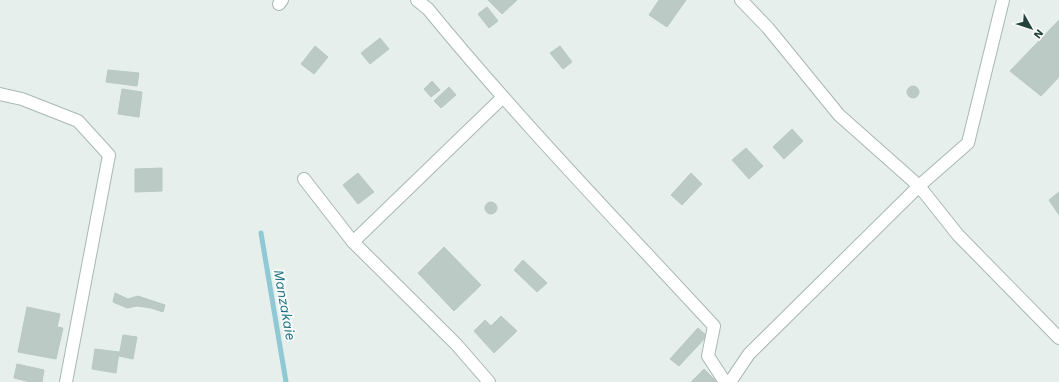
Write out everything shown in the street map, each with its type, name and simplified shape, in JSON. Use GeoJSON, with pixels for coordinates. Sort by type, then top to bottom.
{"type":"FeatureCollection","features":[{"type":"Feature","properties":{"kind":"street"},"geometry":{"type":"LineString","coordinates":[[417,0],[428,9],[503,97],[714,326],[708,356],[725,382]]}},
{"type":"Feature","properties":{"kind":"street"},"geometry":{"type":"LineString","coordinates":[[741,0],[768,28],[839,115],[919,186],[958,235],[1059,338]]}},
{"type":"Feature","properties":{"kind":"street"},"geometry":{"type":"LineString","coordinates":[[730,382],[749,354],[919,186],[968,143],[1003,0]]}},
{"type":"Feature","properties":{"kind":"street"},"geometry":{"type":"LineString","coordinates":[[0,94],[22,99],[78,122],[108,155],[66,382]]}},
{"type":"Feature","properties":{"kind":"street"},"geometry":{"type":"LineString","coordinates":[[353,242],[503,97]]}},
{"type":"Feature","properties":{"kind":"street"},"geometry":{"type":"LineString","coordinates":[[304,179],[353,242],[456,344],[489,382]]}},
{"type":"Feature","properties":{"kind":"building"},"geometry":{"type":"Polygon","coordinates":[[[488,0],[517,0],[502,14],[488,0]]]}},
{"type":"Feature","properties":{"kind":"building"},"geometry":{"type":"Polygon","coordinates":[[[659,0],[686,0],[667,27],[649,15],[659,0]]]}},
{"type":"Feature","properties":{"kind":"building"},"geometry":{"type":"Polygon","coordinates":[[[487,7],[498,21],[489,28],[478,14],[487,7]]]}},
{"type":"Feature","properties":{"kind":"building"},"geometry":{"type":"Polygon","coordinates":[[[1059,20],[1059,77],[1041,96],[1010,71],[1059,20]]]}},
{"type":"Feature","properties":{"kind":"building"},"geometry":{"type":"Polygon","coordinates":[[[380,38],[389,49],[370,64],[361,53],[380,38]]]}},
{"type":"Feature","properties":{"kind":"building"},"geometry":{"type":"Polygon","coordinates":[[[315,46],[328,57],[314,74],[301,64],[315,46]]]}},
{"type":"Feature","properties":{"kind":"building"},"geometry":{"type":"Polygon","coordinates":[[[560,46],[572,62],[563,69],[550,53],[560,46]]]}},
{"type":"Feature","properties":{"kind":"building"},"geometry":{"type":"Polygon","coordinates":[[[108,70],[139,73],[137,86],[106,82],[108,70]]]}},
{"type":"Feature","properties":{"kind":"building"},"geometry":{"type":"Polygon","coordinates":[[[432,81],[440,90],[431,97],[424,89],[432,81]]]}},
{"type":"Feature","properties":{"kind":"building"},"geometry":{"type":"Polygon","coordinates":[[[915,86],[918,87],[918,97],[911,98],[908,97],[907,90],[908,87],[915,86]]]}},
{"type":"Feature","properties":{"kind":"building"},"geometry":{"type":"Polygon","coordinates":[[[449,87],[456,95],[441,108],[434,101],[449,87]]]}},
{"type":"Feature","properties":{"kind":"building"},"geometry":{"type":"Polygon","coordinates":[[[122,89],[142,92],[139,117],[118,114],[122,89]]]}},
{"type":"Feature","properties":{"kind":"building"},"geometry":{"type":"Polygon","coordinates":[[[792,129],[803,141],[784,159],[773,147],[792,129]]]}},
{"type":"Feature","properties":{"kind":"building"},"geometry":{"type":"Polygon","coordinates":[[[746,148],[763,166],[749,179],[732,160],[746,148]]]}},
{"type":"Feature","properties":{"kind":"building"},"geometry":{"type":"Polygon","coordinates":[[[162,168],[162,191],[135,192],[135,169],[162,168]]]}},
{"type":"Feature","properties":{"kind":"building"},"geometry":{"type":"Polygon","coordinates":[[[358,173],[374,192],[358,204],[343,185],[358,173]]]}},
{"type":"Feature","properties":{"kind":"building"},"geometry":{"type":"Polygon","coordinates":[[[691,173],[702,184],[682,205],[671,195],[691,173]]]}},
{"type":"Feature","properties":{"kind":"building"},"geometry":{"type":"Polygon","coordinates":[[[1059,192],[1059,215],[1049,200],[1059,192]]]}},
{"type":"Feature","properties":{"kind":"building"},"geometry":{"type":"Polygon","coordinates":[[[493,202],[496,203],[496,213],[489,214],[486,213],[485,206],[486,203],[493,202]]]}},
{"type":"Feature","properties":{"kind":"building"},"geometry":{"type":"Polygon","coordinates":[[[444,247],[481,285],[454,311],[418,273],[444,247]]]}},
{"type":"Feature","properties":{"kind":"building"},"geometry":{"type":"Polygon","coordinates":[[[523,260],[547,283],[537,292],[514,270],[523,260]]]}},
{"type":"Feature","properties":{"kind":"building"},"geometry":{"type":"Polygon","coordinates":[[[115,293],[128,299],[138,296],[165,305],[163,312],[137,306],[127,308],[113,302],[115,293]]]}},
{"type":"Feature","properties":{"kind":"building"},"geometry":{"type":"Polygon","coordinates":[[[27,307],[60,314],[57,327],[63,328],[56,359],[18,352],[27,307]]]}},
{"type":"Feature","properties":{"kind":"building"},"geometry":{"type":"Polygon","coordinates":[[[501,316],[517,331],[494,353],[474,331],[485,320],[491,326],[501,316]]]}},
{"type":"Feature","properties":{"kind":"building"},"geometry":{"type":"Polygon","coordinates":[[[698,328],[707,336],[679,366],[670,359],[698,328]]]}},
{"type":"Feature","properties":{"kind":"building"},"geometry":{"type":"Polygon","coordinates":[[[123,335],[137,337],[133,359],[119,356],[123,335]]]}},
{"type":"Feature","properties":{"kind":"building"},"geometry":{"type":"Polygon","coordinates":[[[95,349],[119,352],[116,373],[92,369],[95,349]]]}},
{"type":"Feature","properties":{"kind":"building"},"geometry":{"type":"Polygon","coordinates":[[[17,364],[44,370],[42,382],[30,382],[14,378],[17,364]]]}},
{"type":"Feature","properties":{"kind":"building"},"geometry":{"type":"Polygon","coordinates":[[[704,369],[717,382],[691,382],[704,369]]]}},
{"type":"Feature","properties":{"kind":"waterway","name":"Manzakaie"},"geometry":{"type":"LineString","coordinates":[[261,233],[286,382]]}}]}
